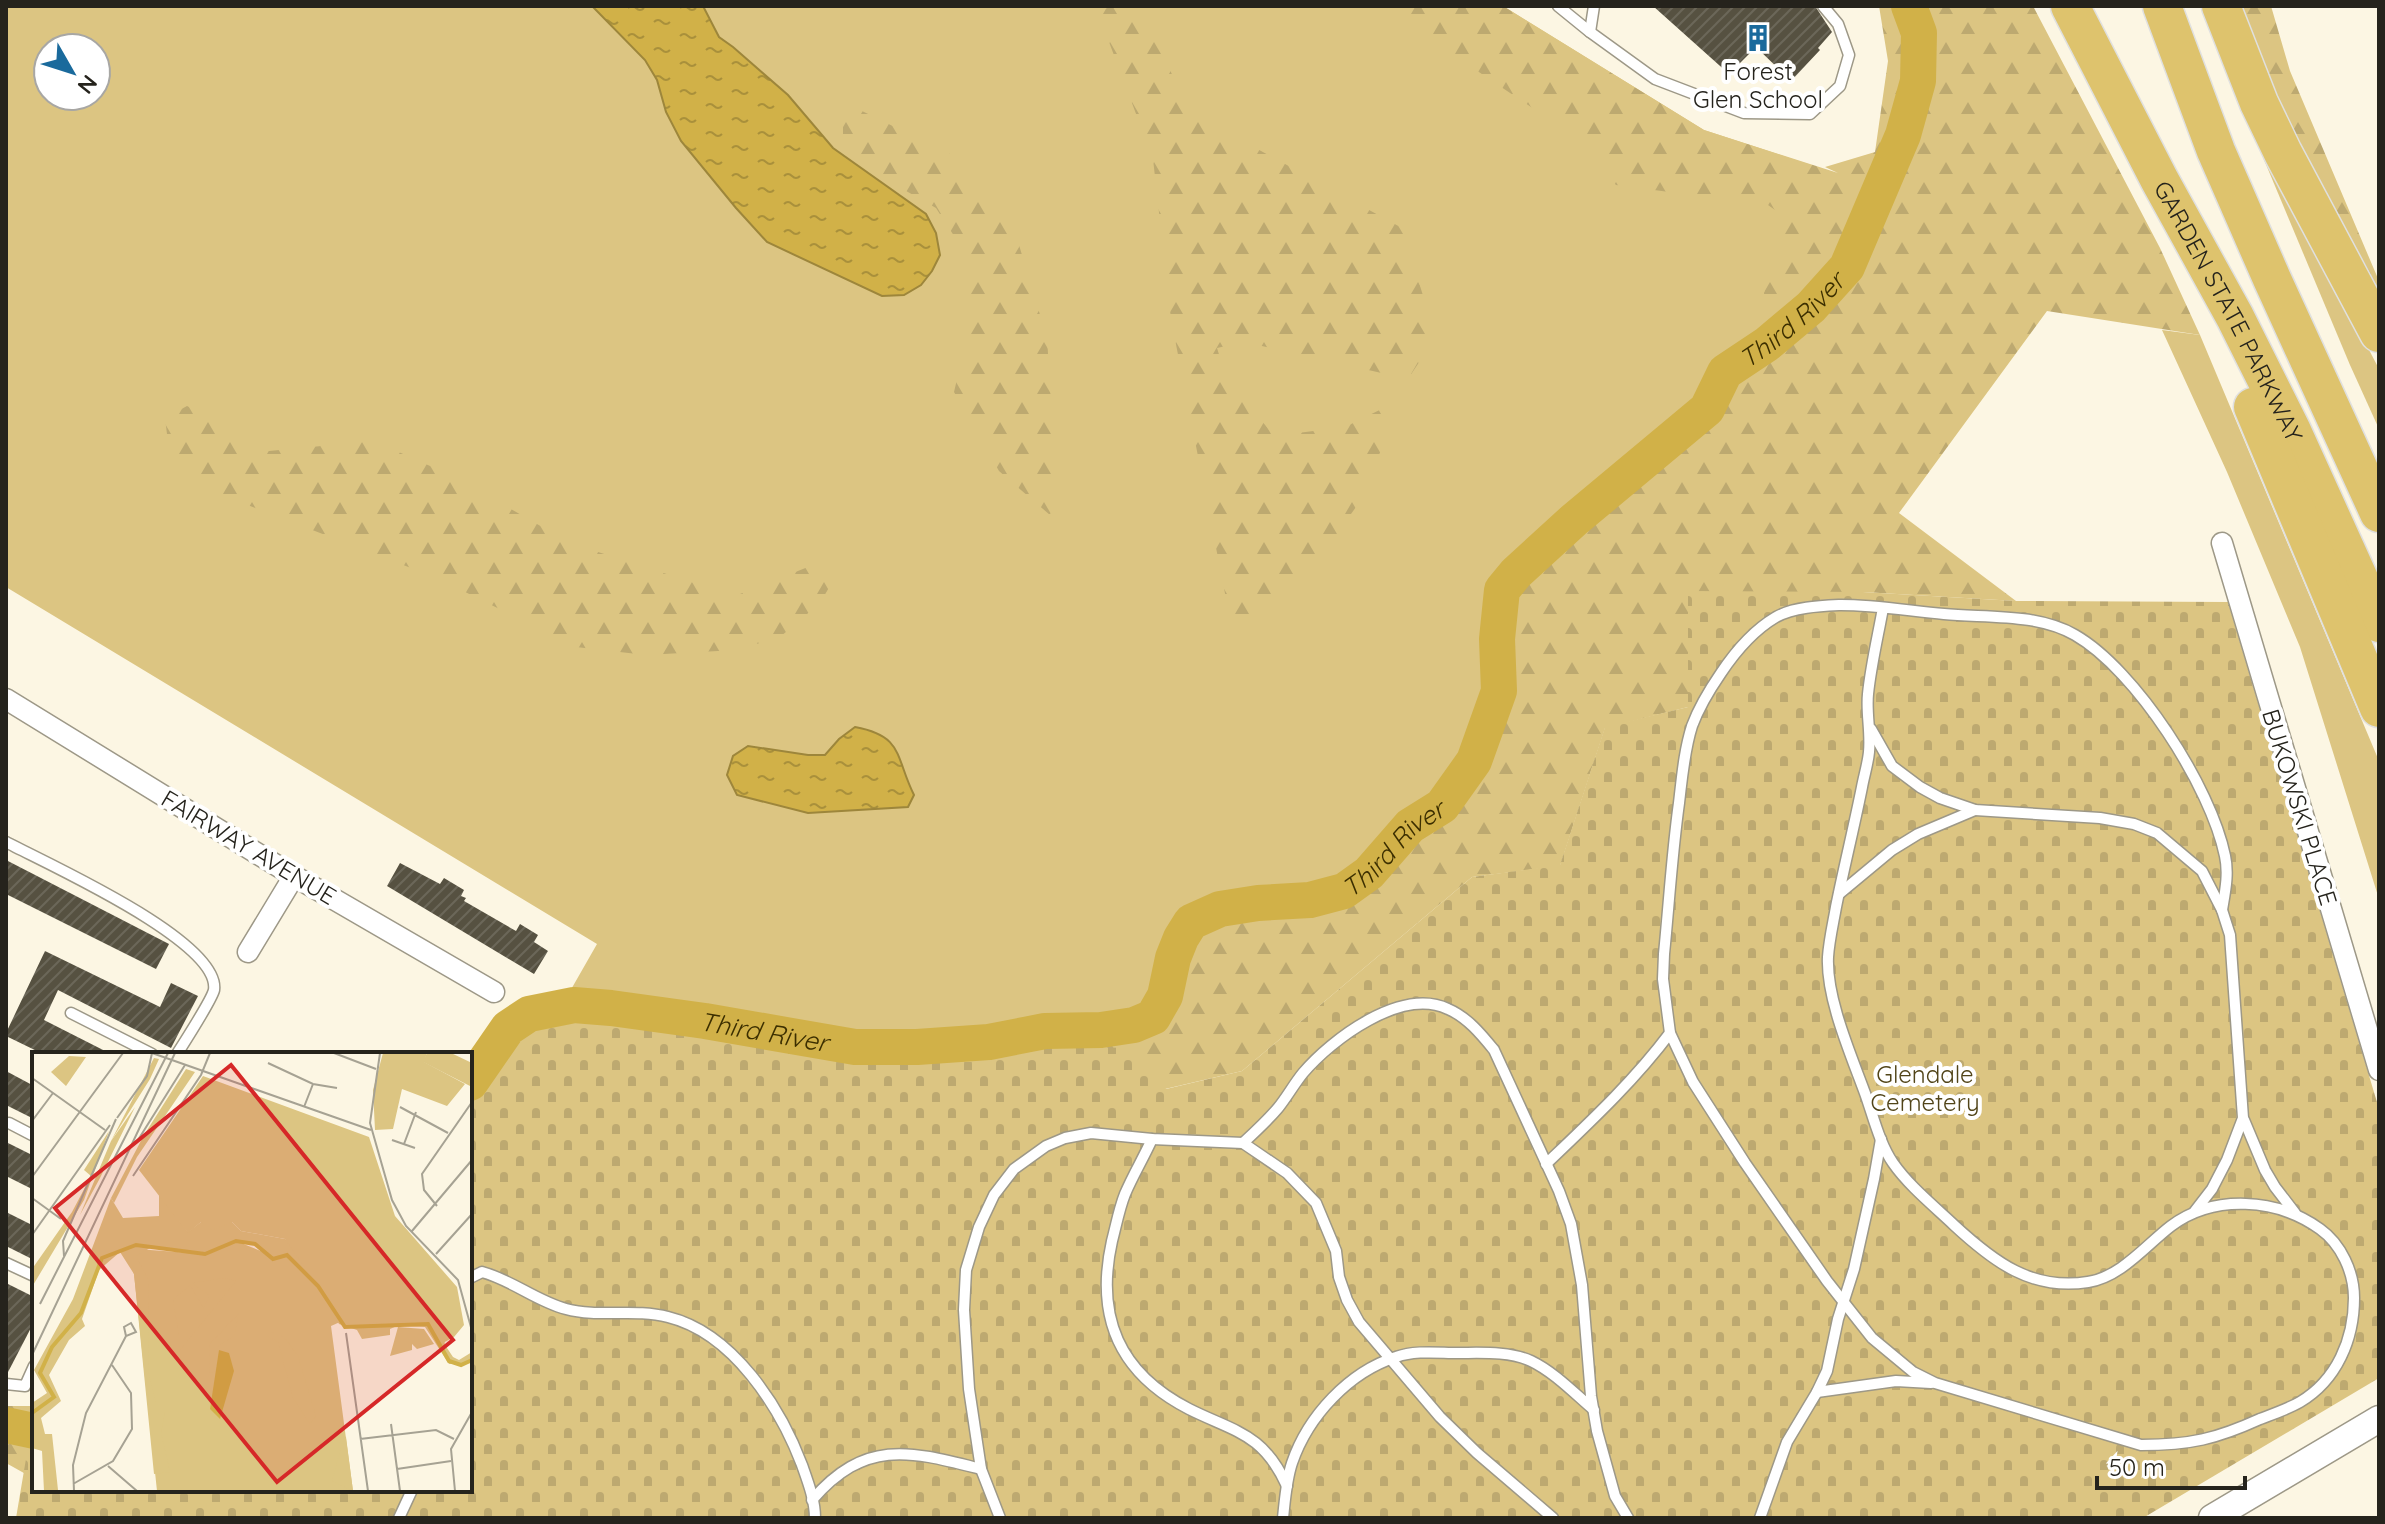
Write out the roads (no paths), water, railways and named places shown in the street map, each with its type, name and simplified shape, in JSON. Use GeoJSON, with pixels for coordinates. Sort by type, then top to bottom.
{"type":"FeatureCollection","features":[{"type":"Feature","properties":{"kind":"highway","name":"GARDEN STATE PARKWAY"},"geometry":{"type":"LineString","coordinates":[[2070,6],[2159,179],[2235,317],[2298,445],[2379,623]]}},
{"type":"Feature","properties":{"kind":"highway","name":"GARDEN STATE PARKWAY"},"geometry":{"type":"LineString","coordinates":[[2162,6],[2216,151],[2379,513]]}},
{"type":"Feature","properties":{"kind":"highway"},"geometry":{"type":"LineString","coordinates":[[2221,6],[2259,103],[2283,153],[2379,333]]}},
{"type":"Feature","properties":{"kind":"highway"},"geometry":{"type":"LineString","coordinates":[[2159,179],[2379,708]]}},
{"type":"Feature","properties":{"kind":"street","name":"BUKOWSKI PLACE"},"geometry":{"type":"LineString","coordinates":[[2222,543],[2379,1070]]}},
{"type":"Feature","properties":{"kind":"street","name":"FAIRWAY AVENUE"},"geometry":{"type":"LineString","coordinates":[[6,699],[294,876],[494,992]]}},
{"type":"Feature","properties":{"kind":"street"},"geometry":{"type":"LineString","coordinates":[[248,952],[294,876]]}},
{"type":"Feature","properties":{"kind":"street"},"geometry":{"type":"LineString","coordinates":[[2212,1518],[2379,1419]]}},
{"type":"Feature","properties":{"kind":"lane"},"geometry":{"type":"LineString","coordinates":[[1558,6],[1655,79],[1744,113],[1810,114],[1840,86],[1849,55],[1838,24],[1823,6]]}},
{"type":"Feature","properties":{"kind":"lane"},"geometry":{"type":"LineString","coordinates":[[1590,32],[1594,6]]}},
{"type":"Feature","properties":{"kind":"lane"},"geometry":{"type":"LineString","coordinates":[[1935,1383],[1895,1359],[1872,1338],[1844,1303],[1745,1163],[1700,1093],[1670,1033],[1663,979],[1677,813],[1684,761],[1693,725],[1706,696],[1748,639],[1777,617],[1806,608],[1842,605],[2034,621],[2072,633],[2110,661],[2135,690],[2202,789],[2218,827],[2226,859],[2222,910]]}},
{"type":"Feature","properties":{"kind":"lane"},"geometry":{"type":"LineString","coordinates":[[1817,1392],[1896,1381],[1935,1383],[2141,1445],[2168,1445],[2222,1436],[2300,1402],[2330,1376],[2350,1335],[2354,1288],[2339,1249],[2325,1232],[2297,1215],[2257,1203],[2203,1209],[2193,1213],[2174,1224],[2120,1269],[2094,1281],[2070,1285],[2041,1283],[2012,1270],[1987,1253],[1893,1163],[1881,1139],[1848,1047],[1829,986],[1828,958],[1869,752],[1867,696],[1883,608]]}},
{"type":"Feature","properties":{"kind":"lane"},"geometry":{"type":"LineString","coordinates":[[1868,724],[1892,766],[1940,798],[1975,810],[2100,818],[2134,824],[2157,833],[2202,871],[2222,910],[2230,935],[2243,1118],[2265,1170],[2297,1215]]}},
{"type":"Feature","properties":{"kind":"lane"},"geometry":{"type":"LineString","coordinates":[[1839,894],[1905,842],[1975,810]]}},
{"type":"Feature","properties":{"kind":"lane"},"geometry":{"type":"LineString","coordinates":[[6,842],[118,900],[173,934],[211,972],[214,991],[178,1052]]}},
{"type":"Feature","properties":{"kind":"lane"},"geometry":{"type":"LineString","coordinates":[[1243,1143],[1279,1106],[1303,1073],[1331,1046],[1386,1011],[1434,1004],[1449,1009],[1477,1030],[1494,1050],[1559,1191],[1577,1248],[1597,1431],[1615,1496],[1628,1518]]}},
{"type":"Feature","properties":{"kind":"lane"},"geometry":{"type":"LineString","coordinates":[[71,1013],[148,1052]]}},
{"type":"Feature","properties":{"kind":"lane"},"geometry":{"type":"LineString","coordinates":[[1546,1164],[1639,1073],[1670,1033]]}},
{"type":"Feature","properties":{"kind":"lane"},"geometry":{"type":"LineString","coordinates":[[2193,1213],[2212,1189],[2243,1118]]}},
{"type":"Feature","properties":{"kind":"lane"},"geometry":{"type":"LineString","coordinates":[[9,1123],[32,1135]]}},
{"type":"Feature","properties":{"kind":"lane"},"geometry":{"type":"LineString","coordinates":[[1000,1518],[981,1469],[969,1389],[964,1310],[966,1270],[979,1227],[994,1195],[1014,1169],[1033,1154],[1065,1138],[1091,1133],[1243,1143],[1287,1173],[1316,1203],[1336,1251],[1339,1277],[1347,1300],[1359,1322],[1440,1417],[1553,1518]]}},
{"type":"Feature","properties":{"kind":"lane"},"geometry":{"type":"LineString","coordinates":[[1152,1139],[1125,1195],[1110,1251],[1106,1286],[1112,1329],[1134,1368],[1170,1398],[1245,1434],[1277,1464],[1287,1486]]}},
{"type":"Feature","properties":{"kind":"lane"},"geometry":{"type":"LineString","coordinates":[[1760,1518],[1787,1442],[1827,1371],[1854,1269],[1881,1139]]}},
{"type":"Feature","properties":{"kind":"lane"},"geometry":{"type":"LineString","coordinates":[[6,1263],[32,1275]]}},
{"type":"Feature","properties":{"kind":"lane"},"geometry":{"type":"LineString","coordinates":[[472,1277],[482,1272],[496,1275],[552,1305],[568,1310],[645,1312],[694,1326],[738,1360],[775,1405],[795,1448],[815,1518]]}},
{"type":"Feature","properties":{"kind":"lane"},"geometry":{"type":"LineString","coordinates":[[1283,1518],[1292,1462],[1323,1409],[1359,1376],[1391,1359],[1414,1353],[1483,1353],[1518,1357],[1546,1370],[1594,1410]]}},
{"type":"Feature","properties":{"kind":"lane"},"geometry":{"type":"LineString","coordinates":[[6,1384],[25,1386],[32,1370]]}},
{"type":"Feature","properties":{"kind":"lane"},"geometry":{"type":"LineString","coordinates":[[812,1500],[857,1462],[878,1456],[901,1452],[926,1455],[981,1469]]}},
{"type":"Feature","properties":{"kind":"lane"},"geometry":{"type":"LineString","coordinates":[[399,1518],[411,1492]]}},
{"type":"Feature","properties":{"kind":"water"},"geometry":{"type":"Polygon","coordinates":[[[592,6],[703,6],[719,37],[788,95],[833,148],[926,214],[936,233],[940,255],[921,285],[904,295],[882,296],[767,242],[681,141],[666,112],[657,80],[645,60],[592,6]]]}},
{"type":"Feature","properties":{"kind":"water"},"geometry":{"type":"Polygon","coordinates":[[[855,727],[882,736],[896,750],[914,795],[908,807],[808,813],[737,795],[727,775],[733,756],[748,746],[825,755],[855,727]]]}},
{"type":"Feature","properties":{"kind":"waterway","name":"Third River"},"geometry":{"type":"LineString","coordinates":[[472,1080],[508,1028],[529,1014],[574,1005],[705,1021],[855,1047],[989,1042],[1045,1031],[1101,1030],[1134,1025],[1153,1017],[1165,996],[1173,958],[1191,922],[1220,909],[1310,900],[1344,891],[1369,873],[1410,826],[1442,806],[1474,761],[1499,691],[1497,639],[1502,590],[1516,573],[1574,520],[1707,409],[1725,372],[1767,344],[1811,307],[1847,267],[1903,135],[1918,81],[1919,33],[1909,6]]}},
{"type":"Feature","properties":{"kind":"waterway","name":"Third River"},"geometry":{"type":"LineString","coordinates":[[6,1425],[32,1431]]}},
{"type":"Feature","properties":{"kind":"place","name":"Forest Glen School"},"geometry":{"type":"Point","coordinates":[1758,38]}},
{"type":"Feature","properties":{"kind":"park label","name":"Glendale Cemetery"},"geometry":{"type":"Point","coordinates":[1925,1088]}}]}
